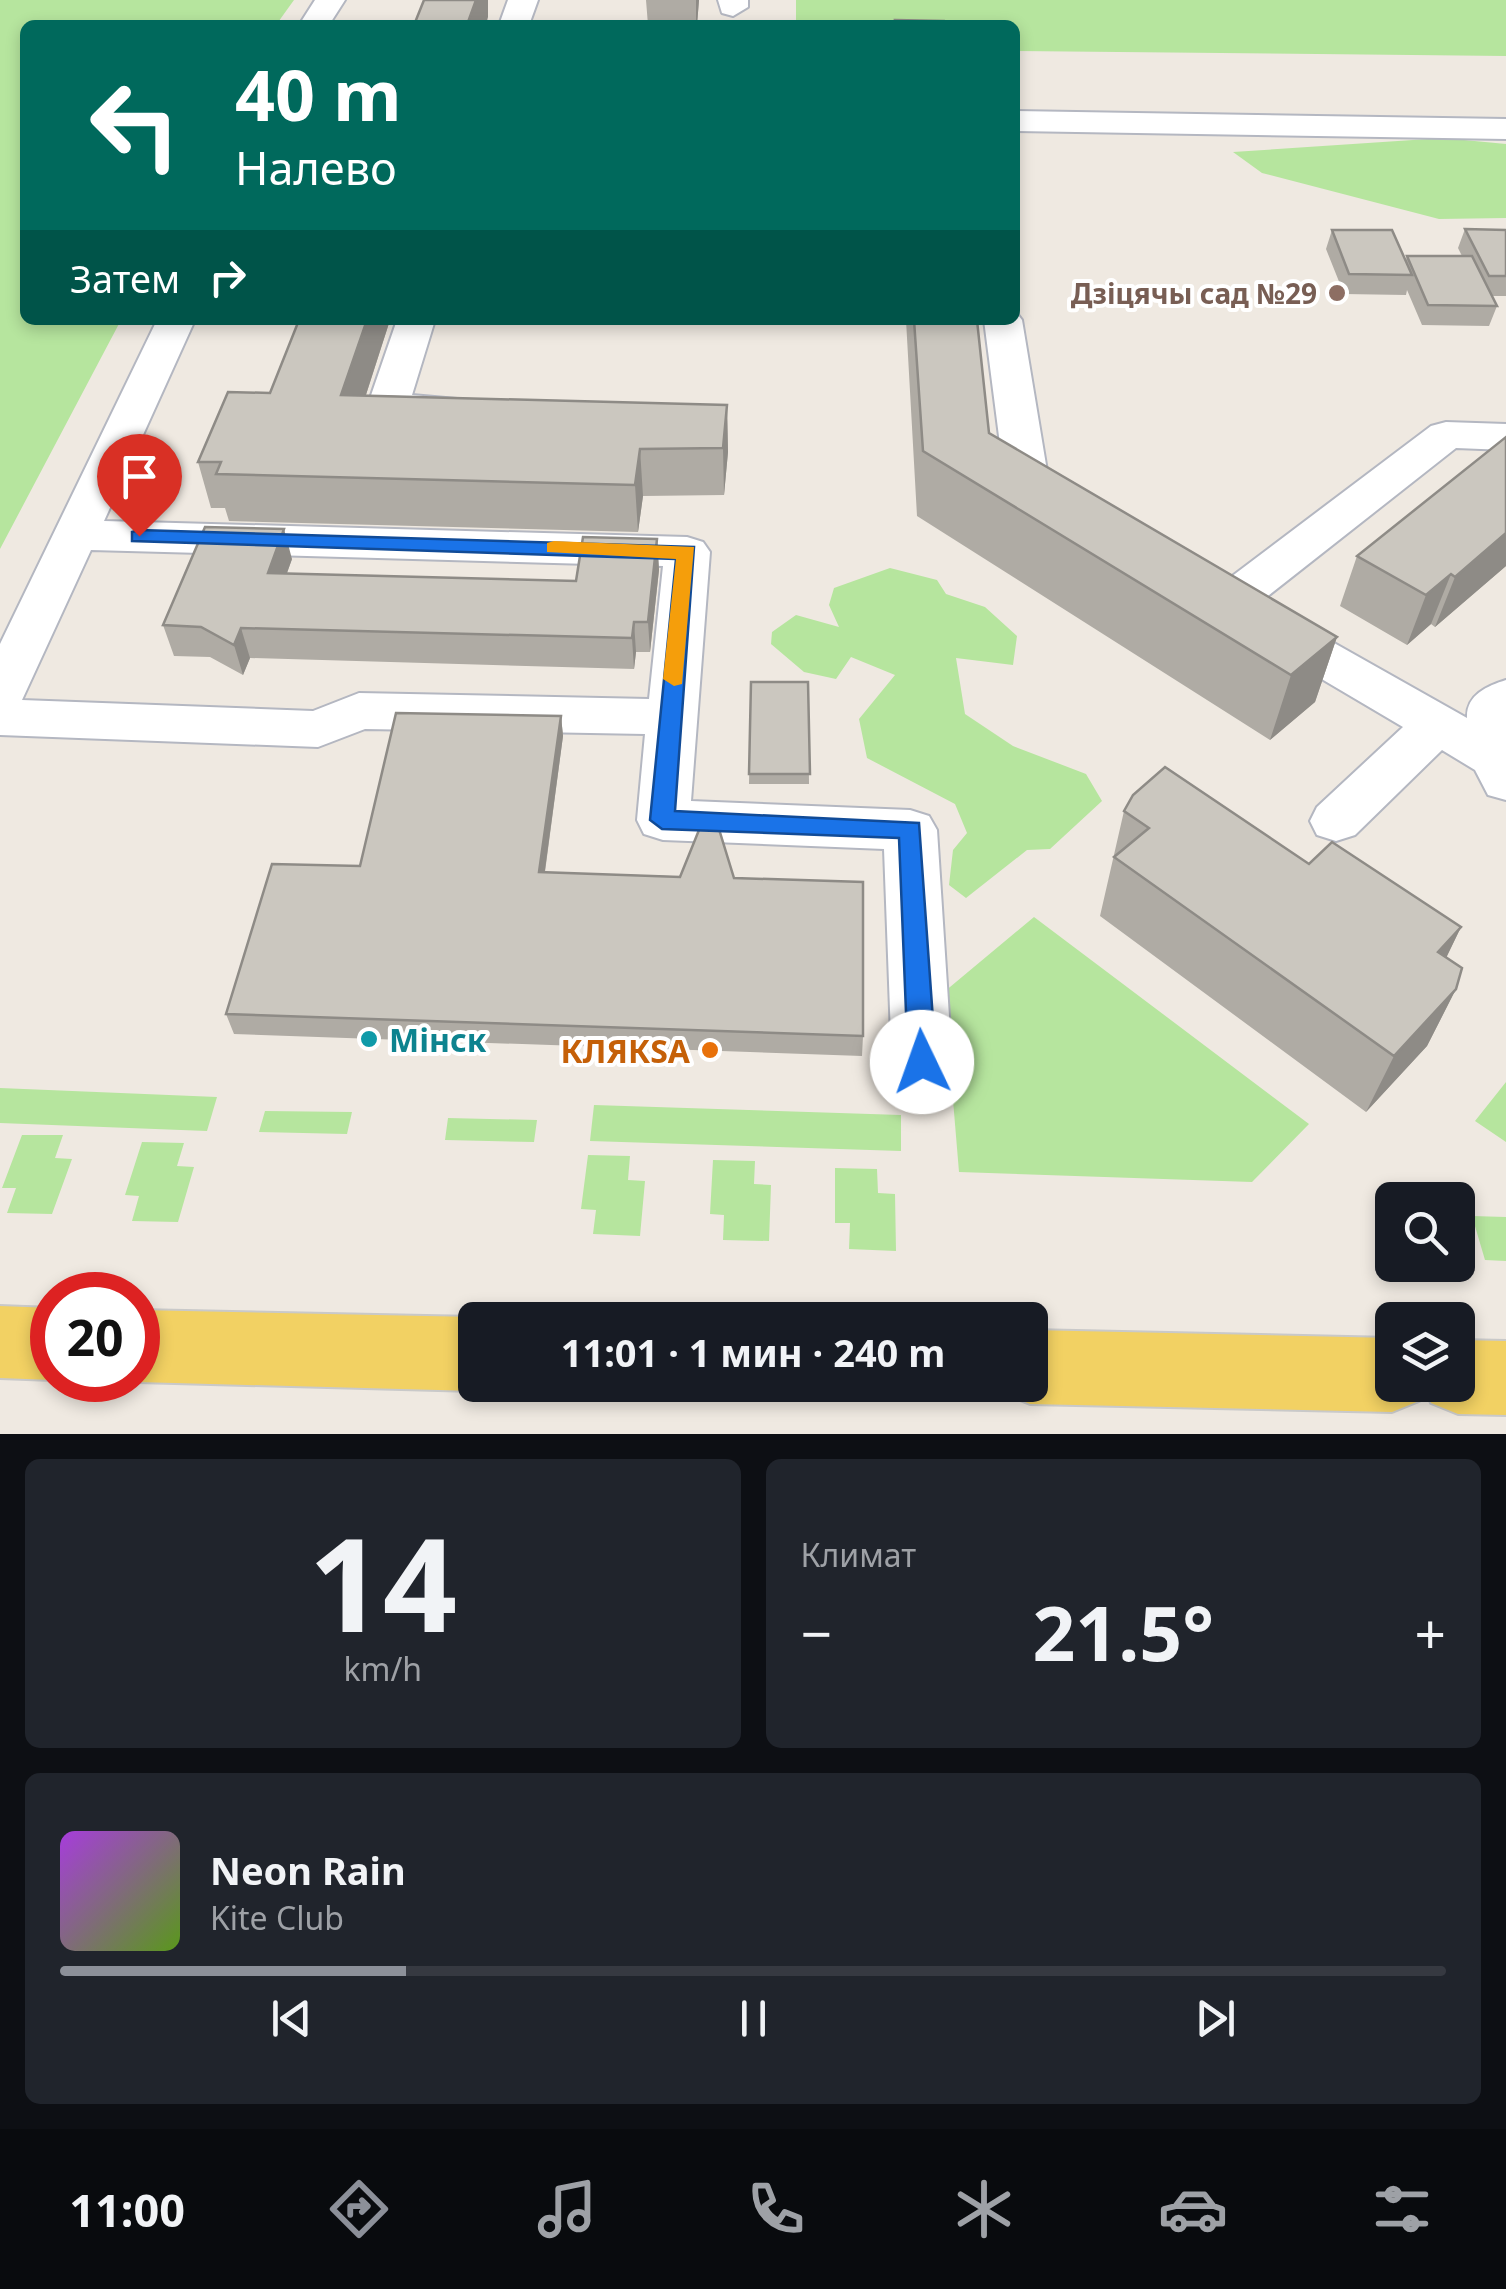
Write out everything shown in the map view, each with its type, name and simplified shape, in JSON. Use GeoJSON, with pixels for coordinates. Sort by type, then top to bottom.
{"type":"FeatureCollection","features":[{"type":"Feature","properties":{"kind":"main road"},"geometry":{"type":"LineString","coordinates":[[0,1342],[30,1343]]}},
{"type":"Feature","properties":{"kind":"main road"},"geometry":{"type":"LineString","coordinates":[[160,1347],[458,1354]]}},
{"type":"Feature","properties":{"kind":"main road"},"geometry":{"type":"LineString","coordinates":[[1048,1366],[1375,1375]]}},
{"type":"Feature","properties":{"kind":"main road"},"geometry":{"type":"LineString","coordinates":[[1475,1377],[1506,1378]]}},
{"type":"Feature","properties":{"kind":"street"},"geometry":{"type":"LineString","coordinates":[[1020,121],[1506,129]]}},
{"type":"Feature","properties":{"kind":"street"},"geometry":{"type":"LineString","coordinates":[[0,695],[174,325]]}},
{"type":"Feature","properties":{"kind":"street"},"geometry":{"type":"LineString","coordinates":[[414,325],[388,407],[484,409]]}},
{"type":"Feature","properties":{"kind":"street"},"geometry":{"type":"LineString","coordinates":[[1004,325],[1026,484],[1094,523]]}},
{"type":"Feature","properties":{"kind":"street"},"geometry":{"type":"LineString","coordinates":[[1501,770],[1436,725],[1212,593],[1446,436],[1506,436]]}},
{"type":"Feature","properties":{"kind":"street"},"geometry":{"type":"LineString","coordinates":[[74,535],[687,552],[662,820],[910,830],[922,1062]]}},
{"type":"Feature","properties":{"kind":"street"},"geometry":{"type":"LineString","coordinates":[[1501,770],[1491,710],[1506,698]]}},
{"type":"Feature","properties":{"kind":"street"},"geometry":{"type":"LineString","coordinates":[[0,717],[318,729],[359,710],[670,717]]}},
{"type":"Feature","properties":{"kind":"street"},"geometry":{"type":"LineString","coordinates":[[1336,821],[1436,725]]}},
{"type":"Feature","properties":{"kind":"green space"},"geometry":{"type":"Polygon","coordinates":[[[0,0],[294,0],[280,20],[20,20],[20,325],[118,325],[0,549],[0,0]]]}},
{"type":"Feature","properties":{"kind":"green space"},"geometry":{"type":"Polygon","coordinates":[[[796,0],[1506,0],[1506,56],[1020,51],[1020,20],[796,20],[796,0]]]}},
{"type":"Feature","properties":{"kind":"green space"},"geometry":{"type":"Polygon","coordinates":[[[1443,138],[1506,144],[1506,218],[1439,219],[1262,173],[1233,152],[1443,138]]]}},
{"type":"Feature","properties":{"kind":"green space"},"geometry":{"type":"Polygon","coordinates":[[[890,568],[937,580],[946,594],[985,607],[1017,636],[1013,665],[956,658],[965,714],[1013,746],[1086,774],[1102,801],[1050,849],[1027,850],[966,898],[949,885],[953,850],[967,833],[955,804],[867,758],[859,719],[895,675],[851,657],[836,679],[804,672],[771,644],[772,632],[796,615],[839,627],[829,605],[834,588],[890,568]]]}},
{"type":"Feature","properties":{"kind":"green space"},"geometry":{"type":"Polygon","coordinates":[[[1034,917],[1309,1124],[1252,1182],[959,1172],[944,992],[1034,917]]]}},
{"type":"Feature","properties":{"kind":"green space"},"geometry":{"type":"Polygon","coordinates":[[[1506,1082],[1506,1142],[1475,1121],[1506,1082]]]}},
{"type":"Feature","properties":{"kind":"green space"},"geometry":{"type":"Polygon","coordinates":[[[0,1088],[217,1097],[207,1131],[0,1123],[0,1088]]]}},
{"type":"Feature","properties":{"kind":"green space"},"geometry":{"type":"Polygon","coordinates":[[[594,1105],[901,1115],[901,1151],[590,1141],[594,1105]]]}},
{"type":"Feature","properties":{"kind":"green space"},"geometry":{"type":"Polygon","coordinates":[[[265,1111],[352,1112],[347,1134],[259,1132],[265,1111]]]}},
{"type":"Feature","properties":{"kind":"green space"},"geometry":{"type":"Polygon","coordinates":[[[448,1118],[537,1120],[534,1142],[445,1140],[448,1118]]]}},
{"type":"Feature","properties":{"kind":"green space"},"geometry":{"type":"Polygon","coordinates":[[[22,1135],[63,1135],[55,1158],[72,1159],[52,1214],[7,1213],[16,1188],[2,1188],[22,1135]]]}},
{"type":"Feature","properties":{"kind":"green space"},"geometry":{"type":"Polygon","coordinates":[[[142,1142],[184,1143],[177,1166],[194,1167],[178,1222],[132,1221],[139,1196],[125,1195],[142,1142]]]}},
{"type":"Feature","properties":{"kind":"green space"},"geometry":{"type":"Polygon","coordinates":[[[588,1155],[630,1156],[628,1180],[645,1181],[640,1236],[593,1234],[596,1210],[581,1209],[588,1155]]]}},
{"type":"Feature","properties":{"kind":"green space"},"geometry":{"type":"Polygon","coordinates":[[[713,1160],[755,1161],[754,1184],[771,1185],[769,1241],[723,1240],[724,1215],[710,1214],[713,1160]]]}},
{"type":"Feature","properties":{"kind":"green space"},"geometry":{"type":"Polygon","coordinates":[[[835,1168],[877,1169],[878,1193],[895,1194],[896,1251],[849,1249],[850,1223],[835,1223],[835,1168]]]}},
{"type":"Feature","properties":{"kind":"green space"},"geometry":{"type":"Polygon","coordinates":[[[1475,1216],[1506,1217],[1506,1261],[1485,1260],[1475,1216]]]}},
{"type":"Feature","properties":{"kind":"building"},"geometry":{"type":"Polygon","coordinates":[[[424,0],[476,0],[469,20],[416,20],[424,0]]]}},
{"type":"Feature","properties":{"kind":"building"},"geometry":{"type":"Polygon","coordinates":[[[1465,229],[1506,230],[1506,276],[1489,276],[1465,229]]]}},
{"type":"Feature","properties":{"kind":"building"},"geometry":{"type":"Polygon","coordinates":[[[1332,230],[1392,230],[1412,275],[1349,274],[1332,230]]]}},
{"type":"Feature","properties":{"kind":"building"},"geometry":{"type":"Polygon","coordinates":[[[1407,256],[1472,256],[1497,306],[1428,305],[1407,256]]]}},
{"type":"Feature","properties":{"kind":"building"},"geometry":{"type":"Polygon","coordinates":[[[297,325],[365,325],[341,395],[727,405],[723,448],[640,449],[635,485],[216,474],[221,462],[198,462],[228,392],[270,393],[297,325]]]}},
{"type":"Feature","properties":{"kind":"building"},"geometry":{"type":"Polygon","coordinates":[[[914,325],[978,325],[989,433],[1337,637],[1291,675],[923,451],[914,325]]]}},
{"type":"Feature","properties":{"kind":"building"},"geometry":{"type":"Polygon","coordinates":[[[1506,437],[1506,533],[1455,577],[1451,574],[1426,595],[1357,556],[1506,437]]]}},
{"type":"Feature","properties":{"kind":"building"},"geometry":{"type":"Polygon","coordinates":[[[205,527],[284,529],[268,573],[576,581],[583,537],[657,539],[648,622],[634,622],[632,638],[241,628],[234,645],[201,627],[163,625],[205,527]]]}},
{"type":"Feature","properties":{"kind":"building"},"geometry":{"type":"Polygon","coordinates":[[[751,682],[808,682],[810,774],[749,774],[751,682]]]}},
{"type":"Feature","properties":{"kind":"building"},"geometry":{"type":"Polygon","coordinates":[[[396,713],[561,716],[539,872],[680,877],[701,825],[718,826],[734,878],[863,882],[863,1036],[226,1014],[272,864],[360,866],[396,713]]]}},
{"type":"Feature","properties":{"kind":"building"},"geometry":{"type":"Polygon","coordinates":[[[1165,767],[1309,864],[1332,842],[1461,927],[1438,952],[1462,968],[1456,989],[1394,1056],[1114,857],[1149,828],[1124,811],[1133,795],[1165,767]]]}},
{"type":"Feature","properties":{"kind":"slow traffic"},"geometry":{"type":"LineString","coordinates":[[554,548],[687,552],[674,679]]}},
{"type":"Feature","properties":{"kind":"place","name":"Дзіцячы сад №29"},"geometry":{"type":"Point","coordinates":[1337,293]}},
{"type":"Feature","properties":{"kind":"place","name":"Мінск"},"geometry":{"type":"Point","coordinates":[369,1039]}},
{"type":"Feature","properties":{"kind":"place","name":"КЛЯКSА"},"geometry":{"type":"Point","coordinates":[710,1050]}},
{"type":"Feature","properties":{"kind":"route"},"geometry":{"type":"LineString","coordinates":[[139,536],[687,552],[662,820],[910,830],[922,1062]]}}]}
